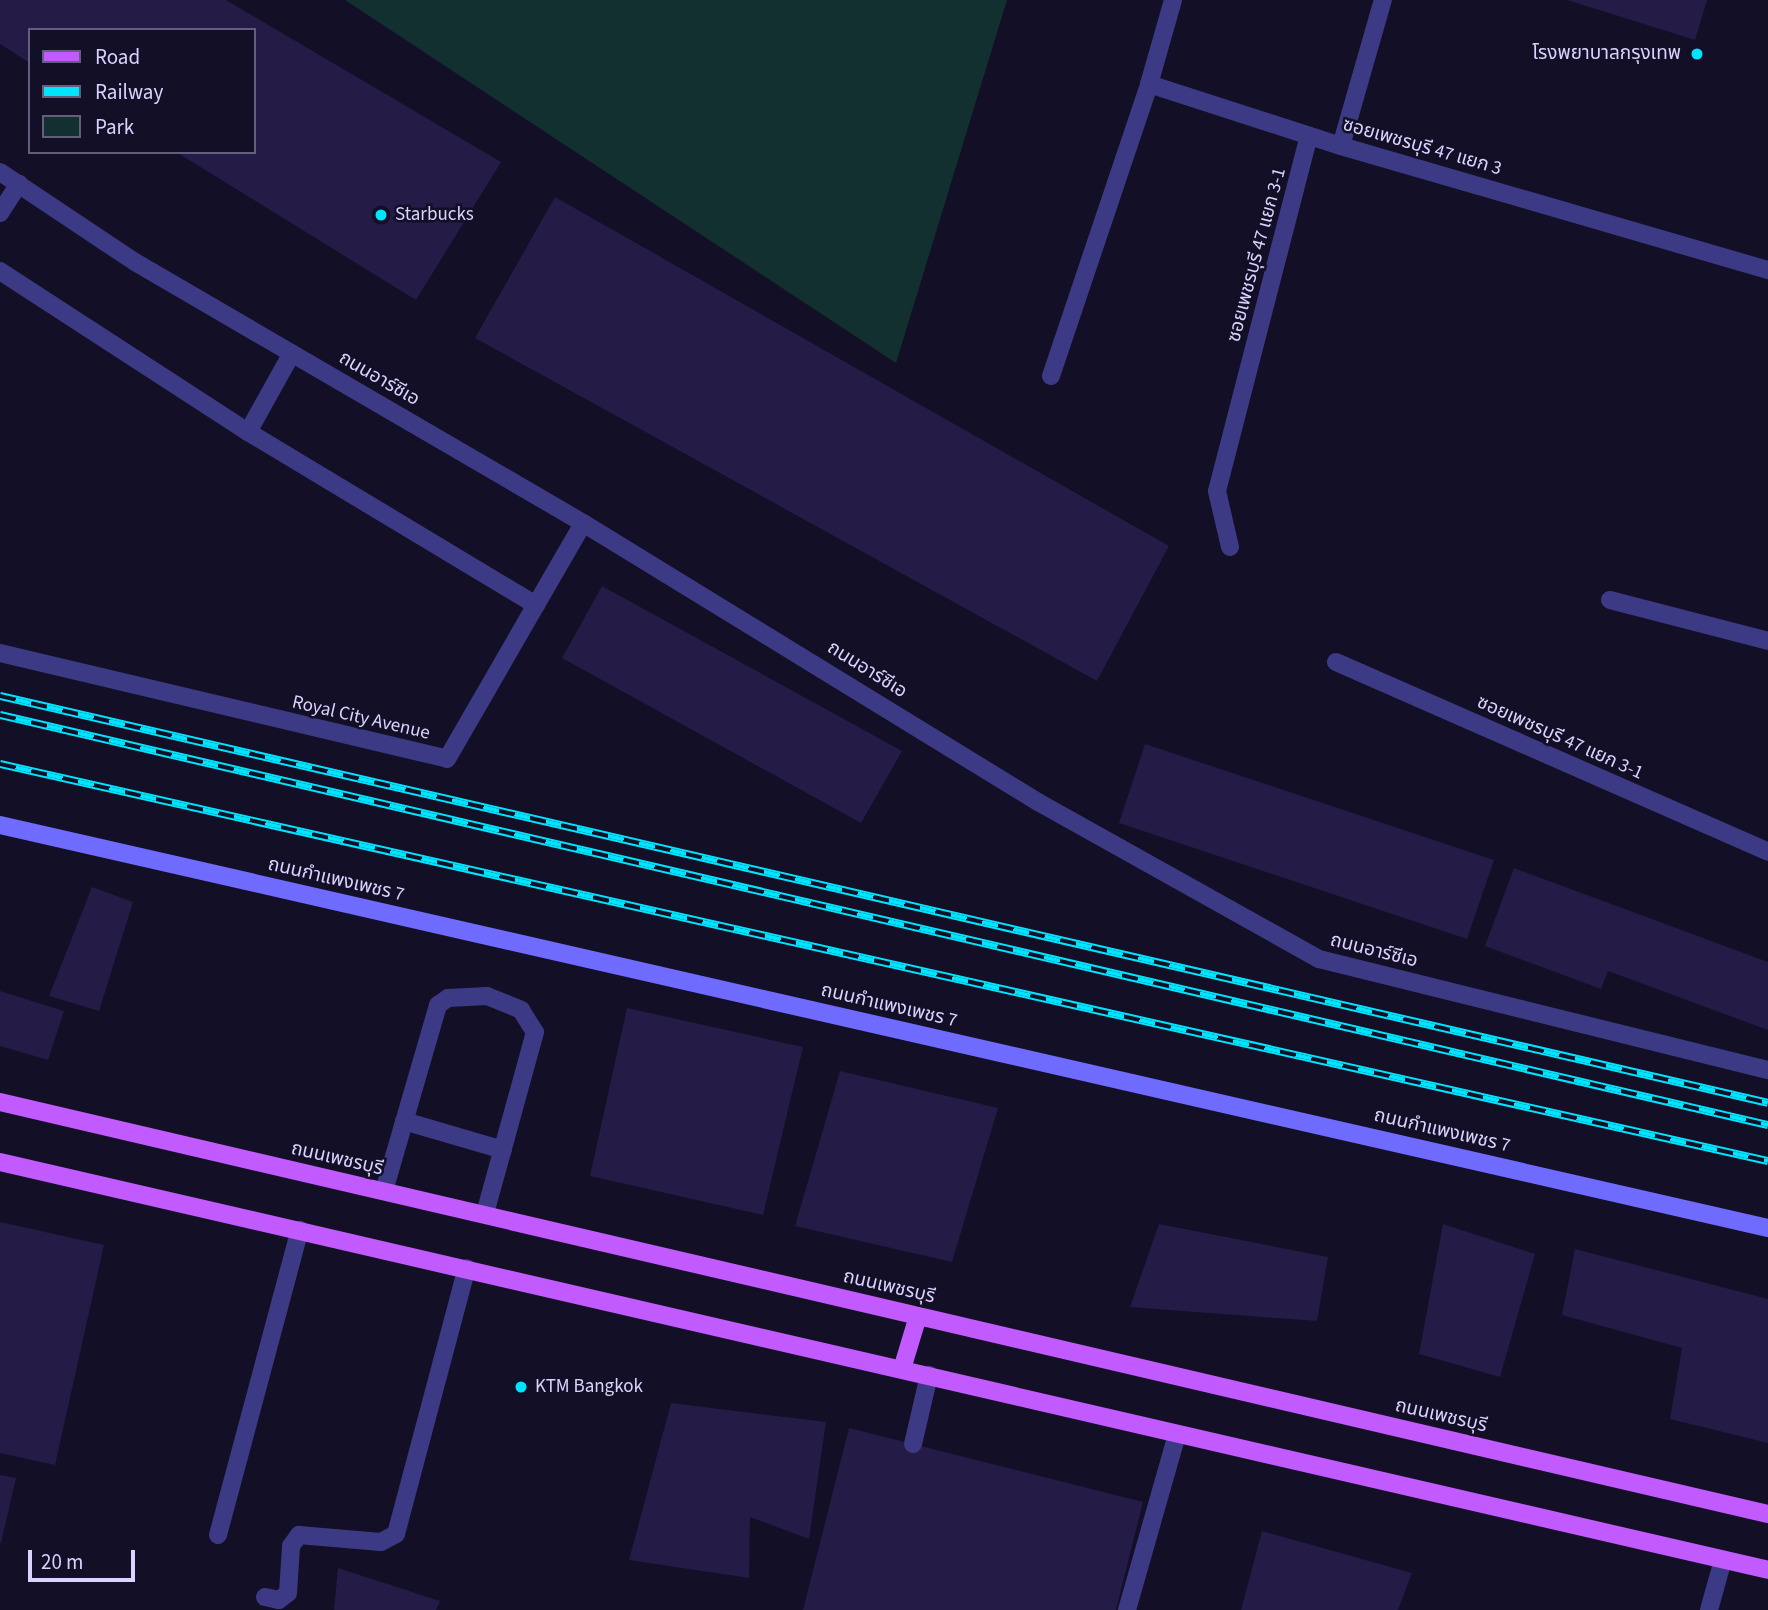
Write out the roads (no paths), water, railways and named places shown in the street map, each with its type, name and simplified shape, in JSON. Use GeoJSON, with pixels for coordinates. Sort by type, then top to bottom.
{"type":"FeatureCollection","features":[{"type":"Feature","properties":{"kind":"main road","name":"ถนนเพชรบุรี"},"geometry":{"type":"LineString","coordinates":[[0,1102],[1768,1514]]}},
{"type":"Feature","properties":{"kind":"main road"},"geometry":{"type":"LineString","coordinates":[[0,1162],[1768,1570]]}},
{"type":"Feature","properties":{"kind":"main road"},"geometry":{"type":"LineString","coordinates":[[902,1369],[918,1316]]}},
{"type":"Feature","properties":{"kind":"street"},"geometry":{"type":"LineString","coordinates":[[1051,376],[1149,84],[1173,0]]}},
{"type":"Feature","properties":{"kind":"street"},"geometry":{"type":"LineString","coordinates":[[1341,146],[1383,0]]}},
{"type":"Feature","properties":{"kind":"street","name":"ซอยเพชรบุรี 47 แยก 3"},"geometry":{"type":"LineString","coordinates":[[1149,84],[1341,146],[1768,270]]}},
{"type":"Feature","properties":{"kind":"street","name":"ซอยเพชรบุรี 47 แยก 3-1"},"geometry":{"type":"LineString","coordinates":[[1230,547],[1217,491],[1309,136]]}},
{"type":"Feature","properties":{"kind":"street","name":"ถนนอาร์ซีเอ"},"geometry":{"type":"LineString","coordinates":[[0,172],[135,262],[583,523],[1038,802],[1319,959],[1768,1070]]}},
{"type":"Feature","properties":{"kind":"street"},"geometry":{"type":"LineString","coordinates":[[0,213],[19,184]]}},
{"type":"Feature","properties":{"kind":"street"},"geometry":{"type":"LineString","coordinates":[[0,271],[248,432],[536,606]]}},
{"type":"Feature","properties":{"kind":"street"},"geometry":{"type":"LineString","coordinates":[[248,432],[292,353]]}},
{"type":"Feature","properties":{"kind":"street","name":"Royal City Avenue"},"geometry":{"type":"LineString","coordinates":[[0,653],[447,760],[583,523]]}},
{"type":"Feature","properties":{"kind":"street"},"geometry":{"type":"LineString","coordinates":[[1610,600],[1768,641]]}},
{"type":"Feature","properties":{"kind":"street","name":"ซอยเพชรบุรี 47 แยก 3-1"},"geometry":{"type":"LineString","coordinates":[[1336,662],[1768,852]]}},
{"type":"Feature","properties":{"kind":"street","name":"ถนนกำแพงเพชร 7"},"geometry":{"type":"LineString","coordinates":[[0,825],[1768,1228]]}},
{"type":"Feature","properties":{"kind":"street"},"geometry":{"type":"LineString","coordinates":[[384,1191],[438,1005],[466,995],[505,1001],[521,1010],[535,1032],[485,1214]]}},
{"type":"Feature","properties":{"kind":"street"},"geometry":{"type":"LineString","coordinates":[[404,1121],[503,1150]]}},
{"type":"Feature","properties":{"kind":"street"},"geometry":{"type":"LineString","coordinates":[[218,1535],[300,1230]]}},
{"type":"Feature","properties":{"kind":"street"},"geometry":{"type":"LineString","coordinates":[[265,1597],[279,1600],[288,1593],[291,1546],[299,1535],[381,1542],[396,1534],[467,1268]]}},
{"type":"Feature","properties":{"kind":"street"},"geometry":{"type":"LineString","coordinates":[[913,1444],[929,1375]]}},
{"type":"Feature","properties":{"kind":"street"},"geometry":{"type":"LineString","coordinates":[[1127,1610],[1177,1434]]}},
{"type":"Feature","properties":{"kind":"street"},"geometry":{"type":"LineString","coordinates":[[1709,1610],[1723,1560]]}},
{"type":"Feature","properties":{"kind":"railway"},"geometry":{"type":"LineString","coordinates":[[0,696],[1768,1103]]}},
{"type":"Feature","properties":{"kind":"railway"},"geometry":{"type":"LineString","coordinates":[[0,715],[1768,1125]]}},
{"type":"Feature","properties":{"kind":"railway"},"geometry":{"type":"LineString","coordinates":[[0,764],[1768,1161]]}},
{"type":"Feature","properties":{"kind":"place","name":"โรงพยาบาลกรุงเทพ"},"geometry":{"type":"Point","coordinates":[1697,54]}},
{"type":"Feature","properties":{"kind":"place","name":"Starbucks"},"geometry":{"type":"Point","coordinates":[381,215]}},
{"type":"Feature","properties":{"kind":"place","name":"KTM Bangkok"},"geometry":{"type":"Point","coordinates":[521,1387]}}]}
